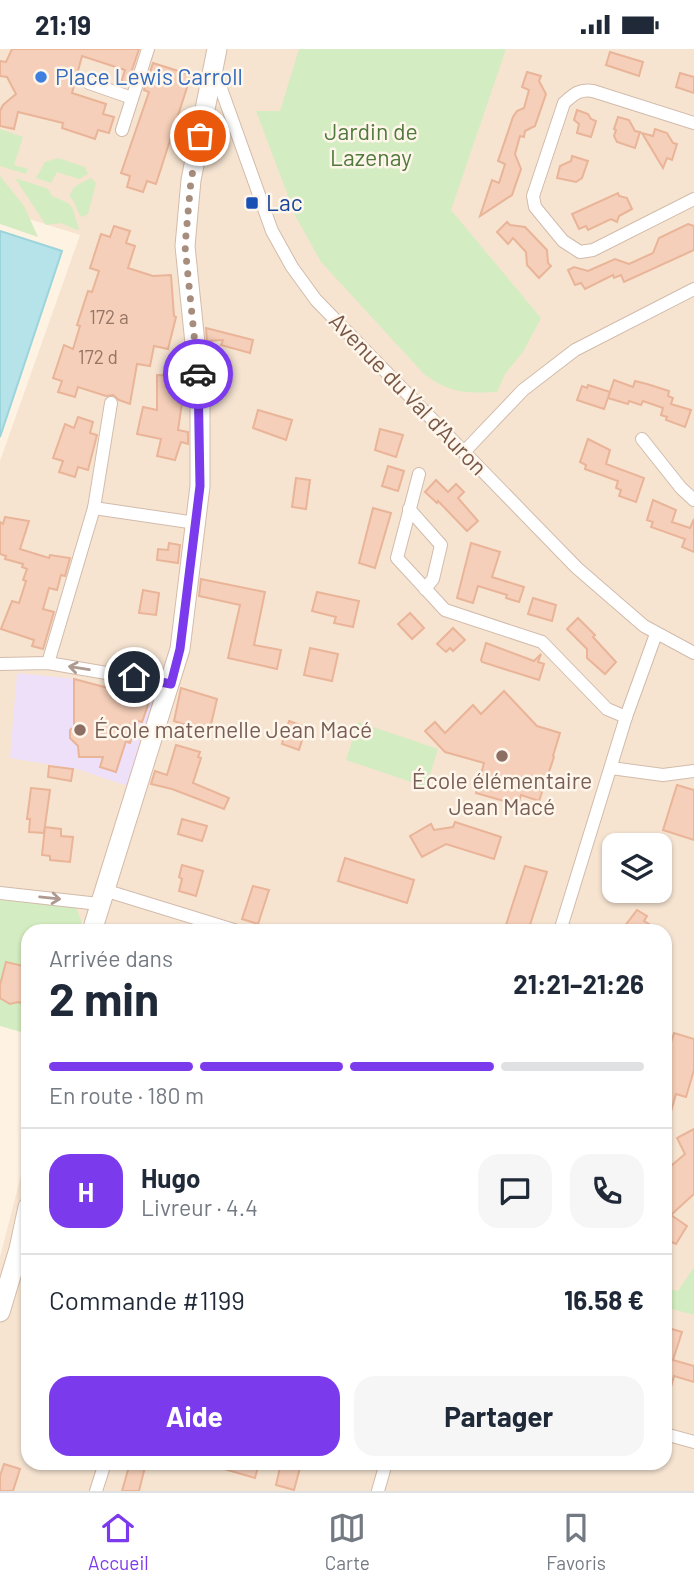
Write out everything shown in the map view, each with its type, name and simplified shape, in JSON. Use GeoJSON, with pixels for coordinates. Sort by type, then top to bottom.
{"type":"FeatureCollection","features":[{"type":"Feature","properties":{"kind":"street"},"geometry":{"type":"LineString","coordinates":[[122,130],[148,49]]}},
{"type":"Feature","properties":{"kind":"street"},"geometry":{"type":"LineString","coordinates":[[94,924],[180,649],[200,486],[200,392],[185,246],[191,180],[213,55]]}},
{"type":"Feature","properties":{"kind":"street","name":"Avenue du Val d'Auron"},"geometry":{"type":"LineString","coordinates":[[213,55],[264,209],[292,267],[316,300],[577,568],[656,634],[694,653]]}},
{"type":"Feature","properties":{"kind":"street"},"geometry":{"type":"LineString","coordinates":[[89,83],[132,98]]}},
{"type":"Feature","properties":{"kind":"street"},"geometry":{"type":"LineString","coordinates":[[694,123],[593,91],[584,89],[574,93],[564,103],[533,196],[535,207],[563,241],[580,252],[593,250],[694,199]]}},
{"type":"Feature","properties":{"kind":"street"},"geometry":{"type":"LineString","coordinates":[[464,452],[523,390],[575,350],[694,289]]}},
{"type":"Feature","properties":{"kind":"street"},"geometry":{"type":"LineString","coordinates":[[48,663],[94,508],[111,403]]}},
{"type":"Feature","properties":{"kind":"street"},"geometry":{"type":"LineString","coordinates":[[642,439],[681,488],[694,499]]}},
{"type":"Feature","properties":{"kind":"street"},"geometry":{"type":"LineString","coordinates":[[419,474],[397,558],[445,610],[542,642],[607,709],[626,717]]}},
{"type":"Feature","properties":{"kind":"street"},"geometry":{"type":"LineString","coordinates":[[94,508],[196,523]]}},
{"type":"Feature","properties":{"kind":"street"},"geometry":{"type":"LineString","coordinates":[[409,509],[441,545],[433,579],[425,589]]}},
{"type":"Feature","properties":{"kind":"street"},"geometry":{"type":"LineString","coordinates":[[562,924],[626,717],[656,634]]}},
{"type":"Feature","properties":{"kind":"street"},"geometry":{"type":"LineString","coordinates":[[0,663],[48,663],[171,684]]}},
{"type":"Feature","properties":{"kind":"street"},"geometry":{"type":"LineString","coordinates":[[611,768],[663,775],[694,771]]}},
{"type":"Feature","properties":{"kind":"street"},"geometry":{"type":"LineString","coordinates":[[0,893],[102,897],[209,924]]}},
{"type":"Feature","properties":{"kind":"street"},"geometry":{"type":"LineString","coordinates":[[0,1312],[21,1255]]}},
{"type":"Feature","properties":{"kind":"street"},"geometry":{"type":"LineString","coordinates":[[672,1436],[694,1442]]}},
{"type":"Feature","properties":{"kind":"street"},"geometry":{"type":"LineString","coordinates":[[96,1491],[103,1470]]}},
{"type":"Feature","properties":{"kind":"street"},"geometry":{"type":"LineString","coordinates":[[377,1491],[384,1470]]}},
{"type":"Feature","properties":{"kind":"shaded area"},"geometry":{"type":"Polygon","coordinates":[[[0,49],[694,49],[694,1491],[0,1491],[0,1257],[21,1175],[21,1470],[672,1470],[672,924],[85,924],[0,896],[0,461],[80,235],[0,210],[0,49]]]}},
{"type":"Feature","properties":{"kind":"shaded area","name":"École maternelle Jean Macé"},"geometry":{"type":"Polygon","coordinates":[[[17,673],[74,679],[157,701],[128,786],[77,769],[10,758],[17,673]]]}},
{"type":"Feature","properties":{"kind":"green space","name":"Jardin de Lazenay"},"geometry":{"type":"Polygon","coordinates":[[[299,49],[506,49],[451,210],[541,318],[523,352],[505,374],[497,392],[459,391],[424,374],[321,262],[296,217],[256,111],[280,111],[299,49]]]}},
{"type":"Feature","properties":{"kind":"green space"},"geometry":{"type":"Polygon","coordinates":[[[0,129],[23,137],[14,165],[28,169],[26,174],[0,166],[0,129]]]}},
{"type":"Feature","properties":{"kind":"green space"},"geometry":{"type":"Polygon","coordinates":[[[58,158],[85,167],[88,174],[79,179],[57,172],[51,183],[36,178],[45,162],[58,158]]]}},
{"type":"Feature","properties":{"kind":"green space"},"geometry":{"type":"Polygon","coordinates":[[[0,176],[24,206],[38,237],[0,224],[0,176]]]}},
{"type":"Feature","properties":{"kind":"green space"},"geometry":{"type":"Polygon","coordinates":[[[15,178],[48,189],[52,196],[68,203],[72,207],[79,229],[61,223],[46,225],[15,178]]]}},
{"type":"Feature","properties":{"kind":"green space"},"geometry":{"type":"Polygon","coordinates":[[[91,178],[96,183],[88,214],[82,217],[70,197],[72,190],[91,178]]]}},
{"type":"Feature","properties":{"kind":"green space"},"geometry":{"type":"Polygon","coordinates":[[[358,722],[438,749],[426,787],[346,760],[358,722]]]}},
{"type":"Feature","properties":{"kind":"green space"},"geometry":{"type":"Polygon","coordinates":[[[0,900],[76,907],[82,924],[21,924],[21,965],[6,962],[2,975],[5,976],[0,985],[0,900]]]}},
{"type":"Feature","properties":{"kind":"green space"},"geometry":{"type":"Polygon","coordinates":[[[0,998],[21,1003],[21,1032],[0,1026],[0,998]]]}},
{"type":"Feature","properties":{"kind":"green space"},"geometry":{"type":"Polygon","coordinates":[[[694,1267],[694,1315],[672,1309],[672,1290],[678,1291],[694,1267]]]}},
{"type":"Feature","properties":{"kind":"water"},"geometry":{"type":"Polygon","coordinates":[[[0,231],[62,251],[0,437],[0,231]]]}},
{"type":"Feature","properties":{"kind":"building"},"geometry":{"type":"Polygon","coordinates":[[[12,49],[139,49],[127,85],[121,83],[125,70],[82,56],[72,93],[106,104],[103,114],[114,117],[109,133],[98,130],[95,139],[62,128],[63,123],[18,112],[14,129],[0,126],[0,111],[3,105],[16,94],[7,77],[0,76],[0,61],[6,62],[12,49]]]}},
{"type":"Feature","properties":{"kind":"building"},"geometry":{"type":"Polygon","coordinates":[[[610,52],[643,62],[639,76],[606,65],[610,52]]]}},
{"type":"Feature","properties":{"kind":"building"},"geometry":{"type":"Polygon","coordinates":[[[153,63],[191,75],[156,184],[147,181],[143,192],[127,187],[130,176],[121,173],[149,92],[144,90],[153,63]]]}},
{"type":"Feature","properties":{"kind":"building"},"geometry":{"type":"Polygon","coordinates":[[[527,72],[541,76],[539,81],[546,94],[535,126],[525,131],[524,137],[520,136],[515,154],[521,169],[512,195],[480,216],[492,180],[499,183],[505,164],[498,161],[513,117],[517,111],[524,108],[529,90],[522,87],[527,72]]]}},
{"type":"Feature","properties":{"kind":"building"},"geometry":{"type":"Polygon","coordinates":[[[680,73],[694,77],[694,93],[676,87],[680,73]]]}},
{"type":"Feature","properties":{"kind":"building"},"geometry":{"type":"Polygon","coordinates":[[[577,110],[596,121],[591,137],[577,133],[579,124],[574,120],[577,110]]]}},
{"type":"Feature","properties":{"kind":"building"},"geometry":{"type":"Polygon","coordinates":[[[618,117],[629,120],[635,131],[640,132],[635,148],[617,142],[614,129],[618,117]]]}},
{"type":"Feature","properties":{"kind":"building"},"geometry":{"type":"Polygon","coordinates":[[[655,129],[667,133],[673,143],[677,144],[672,160],[667,158],[663,168],[642,133],[653,136],[655,129]]]}},
{"type":"Feature","properties":{"kind":"building"},"geometry":{"type":"Polygon","coordinates":[[[572,156],[588,161],[582,178],[576,182],[557,178],[560,166],[571,161],[572,156]]]}},
{"type":"Feature","properties":{"kind":"building"},"geometry":{"type":"Polygon","coordinates":[[[618,193],[619,196],[627,198],[632,209],[619,216],[617,222],[611,219],[588,230],[586,226],[579,229],[572,214],[618,193]]]}},
{"type":"Feature","properties":{"kind":"building"},"geometry":{"type":"Polygon","coordinates":[[[507,222],[525,227],[547,250],[548,263],[551,266],[539,278],[527,265],[526,252],[513,238],[508,244],[497,232],[507,222]]]}},
{"type":"Feature","properties":{"kind":"building"},"geometry":{"type":"Polygon","coordinates":[[[688,224],[694,226],[694,250],[624,282],[621,275],[614,278],[613,275],[585,289],[581,283],[575,285],[568,270],[574,267],[588,271],[615,259],[629,264],[653,253],[659,238],[688,224]]]}},
{"type":"Feature","properties":{"kind":"building"},"geometry":{"type":"Polygon","coordinates":[[[114,226],[130,231],[126,243],[135,246],[128,268],[153,276],[171,275],[176,317],[168,349],[154,346],[150,366],[137,364],[130,404],[113,395],[106,396],[78,387],[75,397],[58,392],[62,381],[53,378],[64,345],[73,349],[80,326],[77,325],[88,291],[92,292],[99,271],[90,268],[101,234],[110,237],[114,226]]]}},
{"type":"Feature","properties":{"kind":"building"},"geometry":{"type":"Polygon","coordinates":[[[206,328],[253,340],[250,353],[221,345],[223,340],[207,341],[206,328]]]}},
{"type":"Feature","properties":{"kind":"building"},"geometry":{"type":"Polygon","coordinates":[[[210,367],[230,373],[225,395],[212,391],[210,367]]]}},
{"type":"Feature","properties":{"kind":"building"},"geometry":{"type":"Polygon","coordinates":[[[157,375],[181,376],[182,403],[178,430],[188,432],[188,444],[181,442],[175,460],[157,456],[161,439],[137,434],[143,407],[157,410],[157,375]]]}},
{"type":"Feature","properties":{"kind":"building"},"geometry":{"type":"Polygon","coordinates":[[[614,380],[633,387],[635,381],[669,391],[668,396],[673,398],[671,404],[691,410],[685,427],[666,420],[667,417],[661,415],[663,408],[643,401],[641,405],[629,401],[628,404],[608,398],[614,380]]]}},
{"type":"Feature","properties":{"kind":"building"},"geometry":{"type":"Polygon","coordinates":[[[588,385],[610,392],[604,409],[577,400],[582,386],[587,388],[588,385]]]}},
{"type":"Feature","properties":{"kind":"building"},"geometry":{"type":"Polygon","coordinates":[[[258,410],[292,420],[286,440],[253,428],[258,410]]]}},
{"type":"Feature","properties":{"kind":"building"},"geometry":{"type":"Polygon","coordinates":[[[78,417],[93,422],[90,433],[97,435],[88,470],[78,467],[75,477],[59,472],[63,461],[53,458],[65,424],[74,428],[78,417]]]}},
{"type":"Feature","properties":{"kind":"building"},"geometry":{"type":"Polygon","coordinates":[[[380,429],[403,435],[396,457],[375,450],[380,429]]]}},
{"type":"Feature","properties":{"kind":"building"},"geometry":{"type":"Polygon","coordinates":[[[588,439],[610,450],[606,464],[644,478],[636,502],[619,496],[621,490],[616,488],[618,481],[585,469],[586,465],[580,462],[588,439]]]}},
{"type":"Feature","properties":{"kind":"building"},"geometry":{"type":"Polygon","coordinates":[[[388,466],[404,471],[398,491],[382,486],[388,466]]]}},
{"type":"Feature","properties":{"kind":"building"},"geometry":{"type":"Polygon","coordinates":[[[296,478],[310,480],[306,509],[292,507],[296,478]]]}},
{"type":"Feature","properties":{"kind":"building"},"geometry":{"type":"Polygon","coordinates":[[[436,480],[448,492],[456,484],[464,492],[458,498],[478,521],[467,531],[438,501],[437,503],[425,492],[436,480]]]}},
{"type":"Feature","properties":{"kind":"building"},"geometry":{"type":"Polygon","coordinates":[[[653,500],[676,510],[672,522],[690,528],[694,519],[694,552],[682,547],[685,539],[651,527],[653,522],[647,520],[653,500]]]}},
{"type":"Feature","properties":{"kind":"building"},"geometry":{"type":"Polygon","coordinates":[[[373,508],[391,513],[375,568],[359,563],[373,508]]]}},
{"type":"Feature","properties":{"kind":"building"},"geometry":{"type":"Polygon","coordinates":[[[5,517],[29,521],[20,549],[49,558],[50,555],[70,558],[65,576],[61,575],[57,590],[49,588],[43,609],[54,612],[43,649],[32,646],[34,640],[1,629],[12,601],[19,603],[27,569],[22,567],[23,564],[5,559],[6,556],[0,554],[0,522],[3,524],[5,517]]]}},
{"type":"Feature","properties":{"kind":"building"},"geometry":{"type":"Polygon","coordinates":[[[169,543],[180,545],[178,563],[157,560],[158,549],[168,550],[169,543]]]}},
{"type":"Feature","properties":{"kind":"building"},"geometry":{"type":"Polygon","coordinates":[[[471,543],[500,552],[492,577],[524,587],[519,602],[506,598],[507,595],[478,586],[473,603],[457,598],[471,543]]]}},
{"type":"Feature","properties":{"kind":"building"},"geometry":{"type":"Polygon","coordinates":[[[201,579],[265,592],[254,645],[281,650],[277,669],[228,658],[240,605],[199,596],[201,579]]]}},
{"type":"Feature","properties":{"kind":"building"},"geometry":{"type":"Polygon","coordinates":[[[143,590],[159,593],[156,615],[139,613],[143,590]]]}},
{"type":"Feature","properties":{"kind":"building"},"geometry":{"type":"Polygon","coordinates":[[[317,592],[359,601],[353,627],[334,623],[336,617],[312,611],[317,592]]]}},
{"type":"Feature","properties":{"kind":"building"},"geometry":{"type":"Polygon","coordinates":[[[533,598],[556,605],[552,621],[528,614],[533,598]]]}},
{"type":"Feature","properties":{"kind":"building"},"geometry":{"type":"Polygon","coordinates":[[[410,613],[424,628],[412,639],[398,624],[410,613]]]}},
{"type":"Feature","properties":{"kind":"building"},"geometry":{"type":"Polygon","coordinates":[[[578,618],[616,662],[605,674],[587,658],[587,649],[567,629],[578,618]]]}},
{"type":"Feature","properties":{"kind":"building"},"geometry":{"type":"Polygon","coordinates":[[[453,628],[465,640],[453,651],[450,648],[446,652],[437,644],[453,628]]]}},
{"type":"Feature","properties":{"kind":"building"},"geometry":{"type":"Polygon","coordinates":[[[486,643],[534,661],[541,654],[538,662],[544,664],[539,680],[482,662],[486,643]]]}},
{"type":"Feature","properties":{"kind":"building"},"geometry":{"type":"Polygon","coordinates":[[[310,648],[338,654],[332,681],[304,675],[310,648]]]}},
{"type":"Feature","properties":{"kind":"building"},"geometry":{"type":"Polygon","coordinates":[[[74,679],[150,699],[142,722],[138,721],[130,743],[126,741],[116,772],[100,767],[103,757],[79,757],[78,746],[70,738],[70,730],[74,727],[74,679]]]}},
{"type":"Feature","properties":{"kind":"building"},"geometry":{"type":"Polygon","coordinates":[[[181,688],[217,699],[209,733],[174,721],[181,688]]]}},
{"type":"Feature","properties":{"kind":"building"},"geometry":{"type":"Polygon","coordinates":[[[504,691],[537,726],[560,733],[539,801],[521,795],[518,805],[476,793],[484,763],[445,752],[425,731],[435,722],[445,733],[473,705],[481,714],[504,691]]]}},
{"type":"Feature","properties":{"kind":"building"},"geometry":{"type":"Polygon","coordinates":[[[289,721],[306,727],[299,750],[282,744],[289,721]]]}},
{"type":"Feature","properties":{"kind":"building"},"geometry":{"type":"Polygon","coordinates":[[[176,745],[200,752],[198,757],[201,758],[193,783],[229,798],[224,809],[151,784],[155,771],[167,775],[176,745]]]}},
{"type":"Feature","properties":{"kind":"building"},"geometry":{"type":"Polygon","coordinates":[[[49,766],[73,769],[71,781],[48,777],[49,766]]]}},
{"type":"Feature","properties":{"kind":"building"},"geometry":{"type":"Polygon","coordinates":[[[677,785],[694,790],[694,840],[663,830],[677,785]]]}},
{"type":"Feature","properties":{"kind":"building"},"geometry":{"type":"Polygon","coordinates":[[[31,788],[50,790],[44,833],[29,832],[30,819],[27,819],[31,788]]]}},
{"type":"Feature","properties":{"kind":"building"},"geometry":{"type":"Polygon","coordinates":[[[182,819],[207,826],[202,841],[178,834],[182,819]]]}},
{"type":"Feature","properties":{"kind":"building"},"geometry":{"type":"Polygon","coordinates":[[[455,822],[501,837],[494,859],[446,844],[422,857],[410,836],[431,824],[434,830],[453,827],[455,822]]]}},
{"type":"Feature","properties":{"kind":"building"},"geometry":{"type":"Polygon","coordinates":[[[45,827],[61,829],[61,836],[73,837],[70,862],[50,860],[50,856],[42,855],[45,827]]]}},
{"type":"Feature","properties":{"kind":"building"},"geometry":{"type":"Polygon","coordinates":[[[345,858],[414,880],[407,903],[338,881],[345,858]]]}},
{"type":"Feature","properties":{"kind":"building"},"geometry":{"type":"Polygon","coordinates":[[[182,865],[203,871],[196,896],[179,891],[182,865]]]}},
{"type":"Feature","properties":{"kind":"building"},"geometry":{"type":"Polygon","coordinates":[[[525,866],[547,872],[530,924],[506,924],[525,866]]]}},
{"type":"Feature","properties":{"kind":"building"},"geometry":{"type":"Polygon","coordinates":[[[253,886],[269,890],[258,924],[242,919],[253,886]]]}},
{"type":"Feature","properties":{"kind":"building"},"geometry":{"type":"Polygon","coordinates":[[[637,910],[647,916],[644,921],[649,924],[626,924],[637,910]]]}},
{"type":"Feature","properties":{"kind":"building"},"geometry":{"type":"Polygon","coordinates":[[[6,962],[21,965],[21,1003],[10,1004],[0,998],[0,985],[6,962]]]}},
{"type":"Feature","properties":{"kind":"building"},"geometry":{"type":"Polygon","coordinates":[[[674,1033],[694,1039],[694,1070],[686,1097],[676,1094],[672,1108],[674,1033]]]}},
{"type":"Feature","properties":{"kind":"building"},"geometry":{"type":"Polygon","coordinates":[[[694,1129],[694,1194],[672,1214],[672,1165],[685,1154],[677,1138],[694,1129]]]}},
{"type":"Feature","properties":{"kind":"building"},"geometry":{"type":"Polygon","coordinates":[[[672,1216],[687,1226],[676,1244],[672,1242],[672,1216]]]}},
{"type":"Feature","properties":{"kind":"building"},"geometry":{"type":"Polygon","coordinates":[[[672,1329],[682,1332],[673,1360],[694,1366],[694,1382],[674,1376],[672,1383],[672,1329]]]}},
{"type":"Feature","properties":{"kind":"building"},"geometry":{"type":"Polygon","coordinates":[[[4,1464],[20,1469],[13,1491],[0,1491],[0,1476],[4,1464]]]}},
{"type":"Feature","properties":{"kind":"building"},"geometry":{"type":"Polygon","coordinates":[[[128,1470],[144,1470],[139,1491],[122,1491],[128,1470]]]}},
{"type":"Feature","properties":{"kind":"building"},"geometry":{"type":"Polygon","coordinates":[[[228,1470],[257,1470],[255,1478],[228,1470]]]}},
{"type":"Feature","properties":{"kind":"building"},"geometry":{"type":"Polygon","coordinates":[[[279,1470],[299,1470],[294,1490],[276,1485],[279,1470]]]}},
{"type":"Feature","properties":{"kind":"way so far"},"geometry":{"type":"LineString","coordinates":[[198,374],[185,246],[191,180],[200,136]]}},
{"type":"Feature","properties":{"kind":"place","name":"Place Lewis Carroll"},"geometry":{"type":"Point","coordinates":[41,77]}},
{"type":"Feature","properties":{"kind":"place","name":"Lac"},"geometry":{"type":"Point","coordinates":[252,203]}},
{"type":"Feature","properties":{"kind":"place","name":"École maternelle Jean Macé"},"geometry":{"type":"Point","coordinates":[80,730]}},
{"type":"Feature","properties":{"kind":"place","name":"École élémentaire Jean Macé"},"geometry":{"type":"Point","coordinates":[502,756]}},
{"type":"Feature","properties":{"kind":"route"},"geometry":{"type":"LineString","coordinates":[[134,677],[171,684],[180,649],[200,486],[198,374]]}}]}
